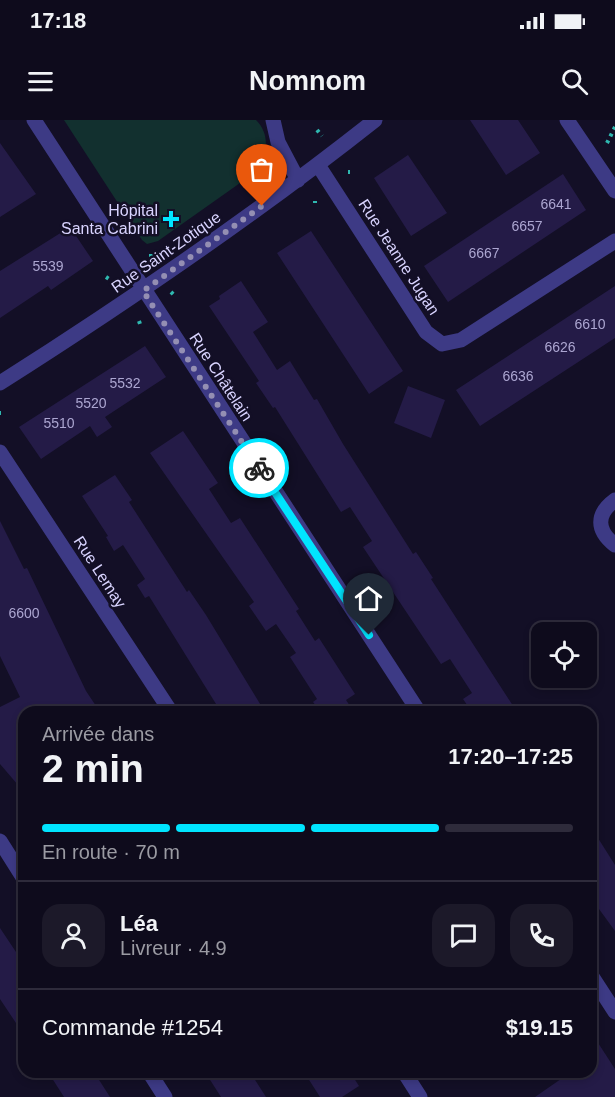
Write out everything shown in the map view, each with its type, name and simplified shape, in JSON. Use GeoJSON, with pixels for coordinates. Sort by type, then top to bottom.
{"type":"FeatureCollection","features":[{"type":"Feature","properties":{"kind":"street","name":"Rue Châtelain"},"geometry":{"type":"LineString","coordinates":[[34,120],[143,291],[415,706]]}},
{"type":"Feature","properties":{"kind":"street"},"geometry":{"type":"LineString","coordinates":[[273,120],[278,142],[298,180]]}},
{"type":"Feature","properties":{"kind":"street","name":"Rue Saint-Zotique"},"geometry":{"type":"LineString","coordinates":[[0,383],[143,291],[298,180],[375,120]]}},
{"type":"Feature","properties":{"kind":"street"},"geometry":{"type":"LineString","coordinates":[[567,120],[615,191]]}},
{"type":"Feature","properties":{"kind":"street","name":"Rue Jeanne Jugan"},"geometry":{"type":"LineString","coordinates":[[318,165],[426,332],[442,344],[461,340],[615,241]]}},
{"type":"Feature","properties":{"kind":"street","name":"Rue Lemay"},"geometry":{"type":"LineString","coordinates":[[0,452],[167,706]]}},
{"type":"Feature","properties":{"kind":"street"},"geometry":{"type":"LineString","coordinates":[[615,500],[602,511],[599,521],[602,532],[615,545]]}},
{"type":"Feature","properties":{"kind":"street"},"geometry":{"type":"LineString","coordinates":[[0,841],[18,870]]}},
{"type":"Feature","properties":{"kind":"street"},"geometry":{"type":"LineString","coordinates":[[597,984],[615,1012]]}},
{"type":"Feature","properties":{"kind":"street"},"geometry":{"type":"LineString","coordinates":[[153,1078],[165,1097]]}},
{"type":"Feature","properties":{"kind":"street"},"geometry":{"type":"LineString","coordinates":[[408,1078],[420,1097]]}},
{"type":"Feature","properties":{"kind":"path"},"geometry":{"type":"LineString","coordinates":[[607,143],[615,127]]}},
{"type":"Feature","properties":{"kind":"path"},"geometry":{"type":"LineString","coordinates":[[317,130],[322,136]]}},
{"type":"Feature","properties":{"kind":"path"},"geometry":{"type":"LineString","coordinates":[[151,258],[152,251]]}},
{"type":"Feature","properties":{"kind":"path"},"geometry":{"type":"LineString","coordinates":[[171,292],[176,297]]}},
{"type":"Feature","properties":{"kind":"green space"},"geometry":{"type":"Polygon","coordinates":[[[64,120],[256,120],[264,131],[266,150],[260,169],[158,241],[147,244],[142,240],[64,120]]]}},
{"type":"Feature","properties":{"kind":"building"},"geometry":{"type":"Polygon","coordinates":[[[470,120],[518,120],[540,153],[506,175],[470,120]]]}},
{"type":"Feature","properties":{"kind":"building"},"geometry":{"type":"Polygon","coordinates":[[[0,143],[36,194],[0,217],[0,143]]]}},
{"type":"Feature","properties":{"kind":"building"},"geometry":{"type":"Polygon","coordinates":[[[408,155],[447,213],[411,236],[374,178],[408,155]]]}},
{"type":"Feature","properties":{"kind":"building"},"geometry":{"type":"Polygon","coordinates":[[[563,174],[586,210],[448,302],[424,266],[563,174]]]}},
{"type":"Feature","properties":{"kind":"building"},"geometry":{"type":"Polygon","coordinates":[[[70,227],[93,261],[51,290],[48,286],[0,318],[0,271],[70,227]]]}},
{"type":"Feature","properties":{"kind":"building"},"geometry":{"type":"Polygon","coordinates":[[[311,231],[403,371],[369,394],[277,253],[311,231]]]}},
{"type":"Feature","properties":{"kind":"building"},"geometry":{"type":"Polygon","coordinates":[[[241,281],[268,322],[253,332],[277,370],[290,361],[314,400],[317,399],[413,554],[416,552],[513,706],[468,706],[463,699],[472,693],[450,659],[441,664],[363,547],[372,541],[350,507],[341,512],[275,407],[273,408],[256,383],[259,381],[209,306],[220,299],[219,296],[241,281]]]}},
{"type":"Feature","properties":{"kind":"building"},"geometry":{"type":"Polygon","coordinates":[[[615,286],[615,338],[480,426],[456,390],[615,286]]]}},
{"type":"Feature","properties":{"kind":"building"},"geometry":{"type":"Polygon","coordinates":[[[145,346],[166,377],[105,417],[112,427],[97,437],[90,426],[41,459],[19,427],[145,346]]]}},
{"type":"Feature","properties":{"kind":"building"},"geometry":{"type":"Polygon","coordinates":[[[408,386],[445,400],[431,438],[394,423],[408,386]]]}},
{"type":"Feature","properties":{"kind":"building"},"geometry":{"type":"Polygon","coordinates":[[[183,431],[218,483],[209,489],[231,523],[240,518],[299,609],[296,611],[315,641],[319,638],[355,694],[346,700],[350,706],[316,706],[313,702],[317,699],[290,657],[296,653],[276,624],[266,631],[249,606],[254,602],[150,453],[183,431]]]}},
{"type":"Feature","properties":{"kind":"building"},"geometry":{"type":"Polygon","coordinates":[[[115,475],[132,500],[129,502],[187,592],[189,590],[206,615],[261,706],[217,706],[149,596],[145,598],[137,585],[145,579],[123,545],[114,551],[106,537],[108,536],[82,496],[115,475]]]}},
{"type":"Feature","properties":{"kind":"building"},"geometry":{"type":"Polygon","coordinates":[[[0,521],[24,569],[27,568],[86,691],[96,706],[18,706],[18,785],[0,764],[0,707],[20,697],[0,656],[0,521]]]}},
{"type":"Feature","properties":{"kind":"building"},"geometry":{"type":"Polygon","coordinates":[[[597,836],[615,865],[615,931],[597,906],[597,836]]]}},
{"type":"Feature","properties":{"kind":"building"},"geometry":{"type":"Polygon","coordinates":[[[0,928],[18,955],[18,1026],[0,999],[0,928]]]}},
{"type":"Feature","properties":{"kind":"building"},"geometry":{"type":"Polygon","coordinates":[[[597,1041],[615,1069],[615,1097],[535,1097],[562,1078],[597,1078],[597,1041]]]}},
{"type":"Feature","properties":{"kind":"building"},"geometry":{"type":"Polygon","coordinates":[[[52,1078],[98,1078],[110,1097],[64,1097],[52,1078]]]}},
{"type":"Feature","properties":{"kind":"building"},"geometry":{"type":"Polygon","coordinates":[[[209,1078],[254,1078],[266,1097],[221,1097],[209,1078]]]}},
{"type":"Feature","properties":{"kind":"building"},"geometry":{"type":"Polygon","coordinates":[[[308,1078],[354,1078],[359,1086],[342,1097],[320,1097],[308,1078]]]}},
{"type":"Feature","properties":{"kind":"way so far"},"geometry":{"type":"LineString","coordinates":[[259,468],[143,291],[262,206]]}},
{"type":"Feature","properties":{"kind":"place","name":"Hôpital Santa Cabrini"},"geometry":{"type":"Point","coordinates":[171,219]}},
{"type":"Feature","properties":{"kind":"route"},"geometry":{"type":"LineString","coordinates":[[259,468],[369,635]]}}]}
